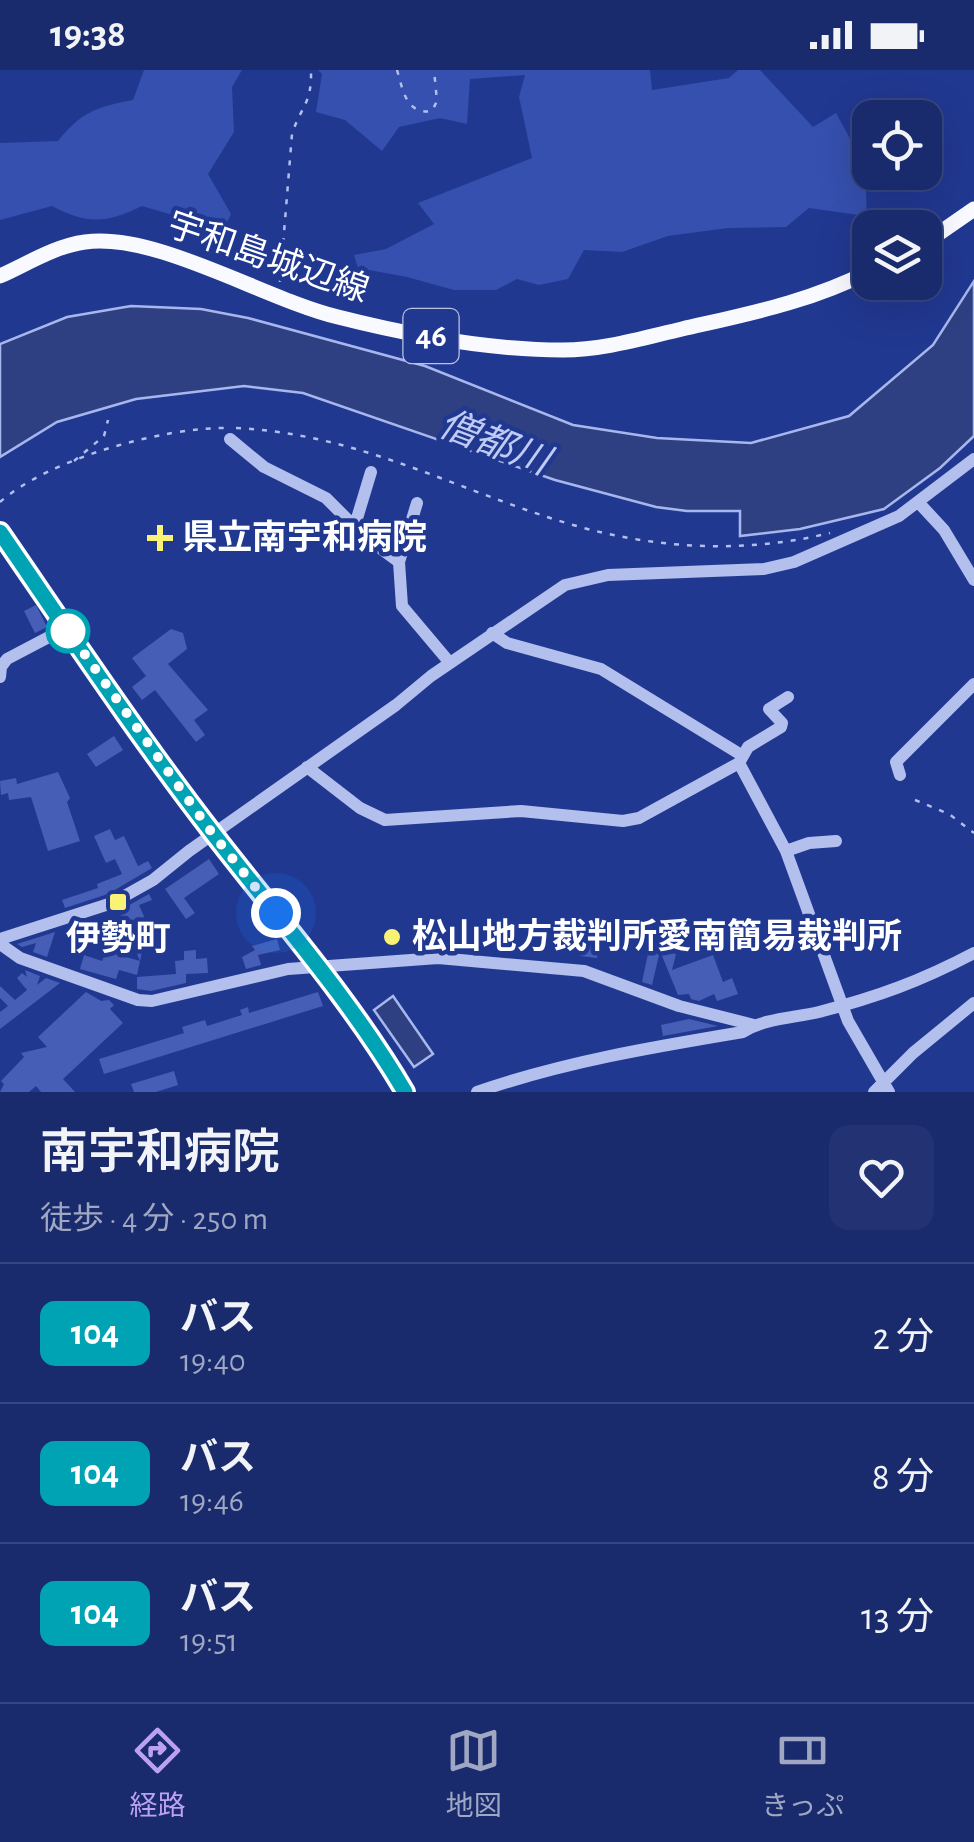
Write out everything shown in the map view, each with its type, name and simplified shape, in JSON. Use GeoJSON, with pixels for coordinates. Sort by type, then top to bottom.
{"type":"FeatureCollection","features":[{"type":"Feature","properties":{"kind":"main road"},"geometry":{"type":"LineString","coordinates":[[942,231],[974,209]]}},
{"type":"Feature","properties":{"kind":"main road","name":"宇和島城辺線"},"geometry":{"type":"LineString","coordinates":[[0,276],[60,249],[84,242],[109,242],[165,254],[334,317],[440,337],[560,350],[588,349],[777,308],[852,279]]}},
{"type":"Feature","properties":{"kind":"main road"},"geometry":{"type":"LineString","coordinates":[[0,532],[212,833],[318,966],[405,1092]]}},
{"type":"Feature","properties":{"kind":"street"},"geometry":{"type":"LineString","coordinates":[[230,439],[264,467],[326,498],[399,562]]}},
{"type":"Feature","properties":{"kind":"street"},"geometry":{"type":"LineString","coordinates":[[1,938],[112,903],[154,880],[212,833],[564,585],[584,578],[764,569],[836,546],[920,504],[974,459]]}},
{"type":"Feature","properties":{"kind":"street"},"geometry":{"type":"LineString","coordinates":[[355,526],[371,472]]}},
{"type":"Feature","properties":{"kind":"street"},"geometry":{"type":"LineString","coordinates":[[417,503],[399,562],[402,606],[450,663]]}},
{"type":"Feature","properties":{"kind":"street"},"geometry":{"type":"LineString","coordinates":[[920,504],[944,530],[974,580]]}},
{"type":"Feature","properties":{"kind":"street"},"geometry":{"type":"LineString","coordinates":[[0,678],[1,666],[7,659],[66,628]]}},
{"type":"Feature","properties":{"kind":"street"},"geometry":{"type":"LineString","coordinates":[[492,633],[508,643],[601,669],[741,760],[786,851],[842,1005],[882,1089],[912,1053],[974,1002]]}},
{"type":"Feature","properties":{"kind":"street"},"geometry":{"type":"LineString","coordinates":[[900,775],[896,762],[974,684]]}},
{"type":"Feature","properties":{"kind":"street"},"geometry":{"type":"LineString","coordinates":[[307,767],[360,808],[385,820],[522,811],[623,821],[639,818],[741,760],[748,747],[781,727],[769,709],[788,697]]}},
{"type":"Feature","properties":{"kind":"street"},"geometry":{"type":"LineString","coordinates":[[786,851],[810,843],[836,841]]}},
{"type":"Feature","properties":{"kind":"street"},"geometry":{"type":"LineString","coordinates":[[1,938],[34,964],[138,1000],[152,1001],[288,969],[438,958],[584,971],[696,1011],[754,1025]]}},
{"type":"Feature","properties":{"kind":"street"},"geometry":{"type":"LineString","coordinates":[[478,1092],[561,1067],[743,1032],[754,1025],[842,1005],[919,982],[974,953]]}},
{"type":"Feature","properties":{"kind":"path"},"geometry":{"type":"LineString","coordinates":[[278,298],[292,134],[297,118],[307,107],[311,70]]}},
{"type":"Feature","properties":{"kind":"path"},"geometry":{"type":"LineString","coordinates":[[397,70],[406,101],[412,108],[427,113],[437,101],[434,70]]}},
{"type":"Feature","properties":{"kind":"path"},"geometry":{"type":"LineString","coordinates":[[72,462],[104,436],[108,420]]}},
{"type":"Feature","properties":{"kind":"path"},"geometry":{"type":"LineString","coordinates":[[0,502],[36,479],[107,449],[178,432],[258,429],[358,448],[557,519],[620,536],[722,548],[796,542],[832,533]]}},
{"type":"Feature","properties":{"kind":"path"},"geometry":{"type":"LineString","coordinates":[[915,800],[949,814],[974,832]]}},
{"type":"Feature","properties":{"kind":"shaded area"},"geometry":{"type":"Polygon","coordinates":[[[144,70],[242,70],[232,87],[234,132],[208,174],[231,214],[223,230],[142,206],[97,220],[52,206],[0,220],[0,143],[58,141],[91,112],[133,100],[144,70]]]}},
{"type":"Feature","properties":{"kind":"shaded area"},"geometry":{"type":"Polygon","coordinates":[[[318,70],[650,70],[652,90],[729,78],[738,70],[760,70],[813,127],[836,113],[852,144],[852,190],[866,190],[866,210],[852,210],[852,214],[809,208],[786,227],[728,228],[668,236],[622,252],[584,250],[568,279],[539,285],[517,279],[496,290],[454,290],[358,268],[354,255],[386,249],[434,224],[418,203],[532,158],[519,97],[525,75],[470,79],[467,124],[440,118],[399,127],[382,151],[345,120],[316,112],[322,74],[318,70]]]}},
{"type":"Feature","properties":{"kind":"water","name":"僧都川"},"geometry":{"type":"Polygon","coordinates":[[[974,281],[974,436],[940,468],[884,509],[800,529],[740,536],[740,511],[656,507],[555,480],[303,393],[244,386],[136,399],[57,422],[0,457],[0,344],[67,317],[131,306],[201,309],[425,366],[573,425],[657,438],[751,443],[849,416],[933,345],[974,281]]]}},
{"type":"Feature","properties":{"kind":"water"},"geometry":{"type":"Polygon","coordinates":[[[393,996],[433,1054],[414,1067],[374,1010],[393,996]]]}},
{"type":"Feature","properties":{"kind":"building"},"geometry":{"type":"Polygon","coordinates":[[[36,605],[47,627],[35,633],[24,611],[36,605]]]}},
{"type":"Feature","properties":{"kind":"building"},"geometry":{"type":"Polygon","coordinates":[[[171,629],[183,633],[187,649],[168,664],[208,710],[194,720],[205,735],[196,742],[155,690],[142,700],[132,687],[146,676],[132,658],[171,629]]]}},
{"type":"Feature","properties":{"kind":"building"},"geometry":{"type":"Polygon","coordinates":[[[114,736],[123,750],[96,767],[87,754],[114,736]]]}},
{"type":"Feature","properties":{"kind":"building"},"geometry":{"type":"Polygon","coordinates":[[[58,772],[70,798],[67,802],[80,841],[48,851],[31,797],[9,800],[8,793],[1,795],[0,781],[16,778],[17,784],[58,772]]]}},
{"type":"Feature","properties":{"kind":"building"},"geometry":{"type":"Polygon","coordinates":[[[110,829],[115,840],[124,836],[138,866],[148,861],[152,868],[108,894],[65,908],[62,900],[98,888],[97,884],[122,874],[115,859],[106,863],[94,836],[110,829]]]}},
{"type":"Feature","properties":{"kind":"building"},"geometry":{"type":"Polygon","coordinates":[[[209,859],[219,874],[184,898],[195,913],[186,919],[165,889],[209,859]]]}},
{"type":"Feature","properties":{"kind":"building"},"geometry":{"type":"Polygon","coordinates":[[[149,894],[152,900],[139,905],[157,946],[142,952],[137,975],[119,970],[116,979],[80,969],[84,955],[102,961],[106,951],[140,961],[129,935],[109,942],[106,932],[124,926],[120,916],[126,913],[124,908],[149,894]]]}},
{"type":"Feature","properties":{"kind":"building"},"geometry":{"type":"Polygon","coordinates":[[[609,920],[647,931],[644,944],[615,936],[613,943],[600,941],[597,958],[580,956],[586,924],[607,928],[609,920]]]}},
{"type":"Feature","properties":{"kind":"building"},"geometry":{"type":"Polygon","coordinates":[[[55,932],[47,957],[33,952],[36,943],[22,947],[17,944],[55,932]]]}},
{"type":"Feature","properties":{"kind":"building"},"geometry":{"type":"Polygon","coordinates":[[[277,939],[280,950],[258,955],[261,965],[246,969],[242,957],[255,950],[252,946],[277,939]]]}},
{"type":"Feature","properties":{"kind":"building"},"geometry":{"type":"Polygon","coordinates":[[[649,949],[660,951],[652,985],[642,982],[649,949]]]}},
{"type":"Feature","properties":{"kind":"building"},"geometry":{"type":"Polygon","coordinates":[[[196,950],[196,959],[207,958],[208,973],[186,974],[186,983],[151,991],[137,989],[137,977],[176,974],[175,961],[184,960],[184,951],[196,950]]]}},
{"type":"Feature","properties":{"kind":"building"},"geometry":{"type":"Polygon","coordinates":[[[660,951],[676,954],[672,970],[713,955],[723,982],[732,978],[738,994],[717,1001],[714,994],[699,1001],[689,994],[678,995],[660,951]]]}},
{"type":"Feature","properties":{"kind":"building"},"geometry":{"type":"Polygon","coordinates":[[[25,970],[40,976],[37,985],[46,978],[60,983],[0,1029],[0,1012],[8,1006],[0,998],[0,986],[15,1000],[27,990],[17,978],[22,973],[27,977],[25,970]]]}},
{"type":"Feature","properties":{"kind":"building"},"geometry":{"type":"Polygon","coordinates":[[[86,992],[101,1001],[109,1000],[114,1005],[110,1009],[123,1023],[63,1079],[75,1092],[41,1092],[36,1086],[29,1092],[0,1092],[4,1084],[1,1081],[24,1057],[21,1053],[47,1047],[38,1037],[86,992]]]}},
{"type":"Feature","properties":{"kind":"building"},"geometry":{"type":"Polygon","coordinates":[[[318,992],[323,1006],[104,1074],[99,1059],[184,1033],[182,1027],[205,1020],[207,1026],[242,1015],[240,1010],[248,1007],[249,1013],[318,992]]]}},
{"type":"Feature","properties":{"kind":"building"},"geometry":{"type":"Polygon","coordinates":[[[689,1019],[718,1026],[663,1036],[661,1025],[689,1019]]]}},
{"type":"Feature","properties":{"kind":"building"},"geometry":{"type":"Polygon","coordinates":[[[174,1071],[178,1085],[156,1092],[134,1092],[131,1084],[174,1071]]]}},
{"type":"Feature","properties":{"kind":"bus line","name":"104"},"geometry":{"type":"LineString","coordinates":[[0,532],[212,833],[318,966],[405,1092]]}},
{"type":"Feature","properties":{"kind":"place","name":"県立南宇和病院"},"geometry":{"type":"Point","coordinates":[160,538]}},
{"type":"Feature","properties":{"kind":"place","name":"伊勢町"},"geometry":{"type":"Point","coordinates":[118,902]}},
{"type":"Feature","properties":{"kind":"place","name":"松山地方裁判所愛南簡易裁判所"},"geometry":{"type":"Point","coordinates":[392,937]}},
{"type":"Feature","properties":{"kind":"route"},"geometry":{"type":"LineString","coordinates":[[68,631],[66,628],[212,833],[276,913]]}}]}
